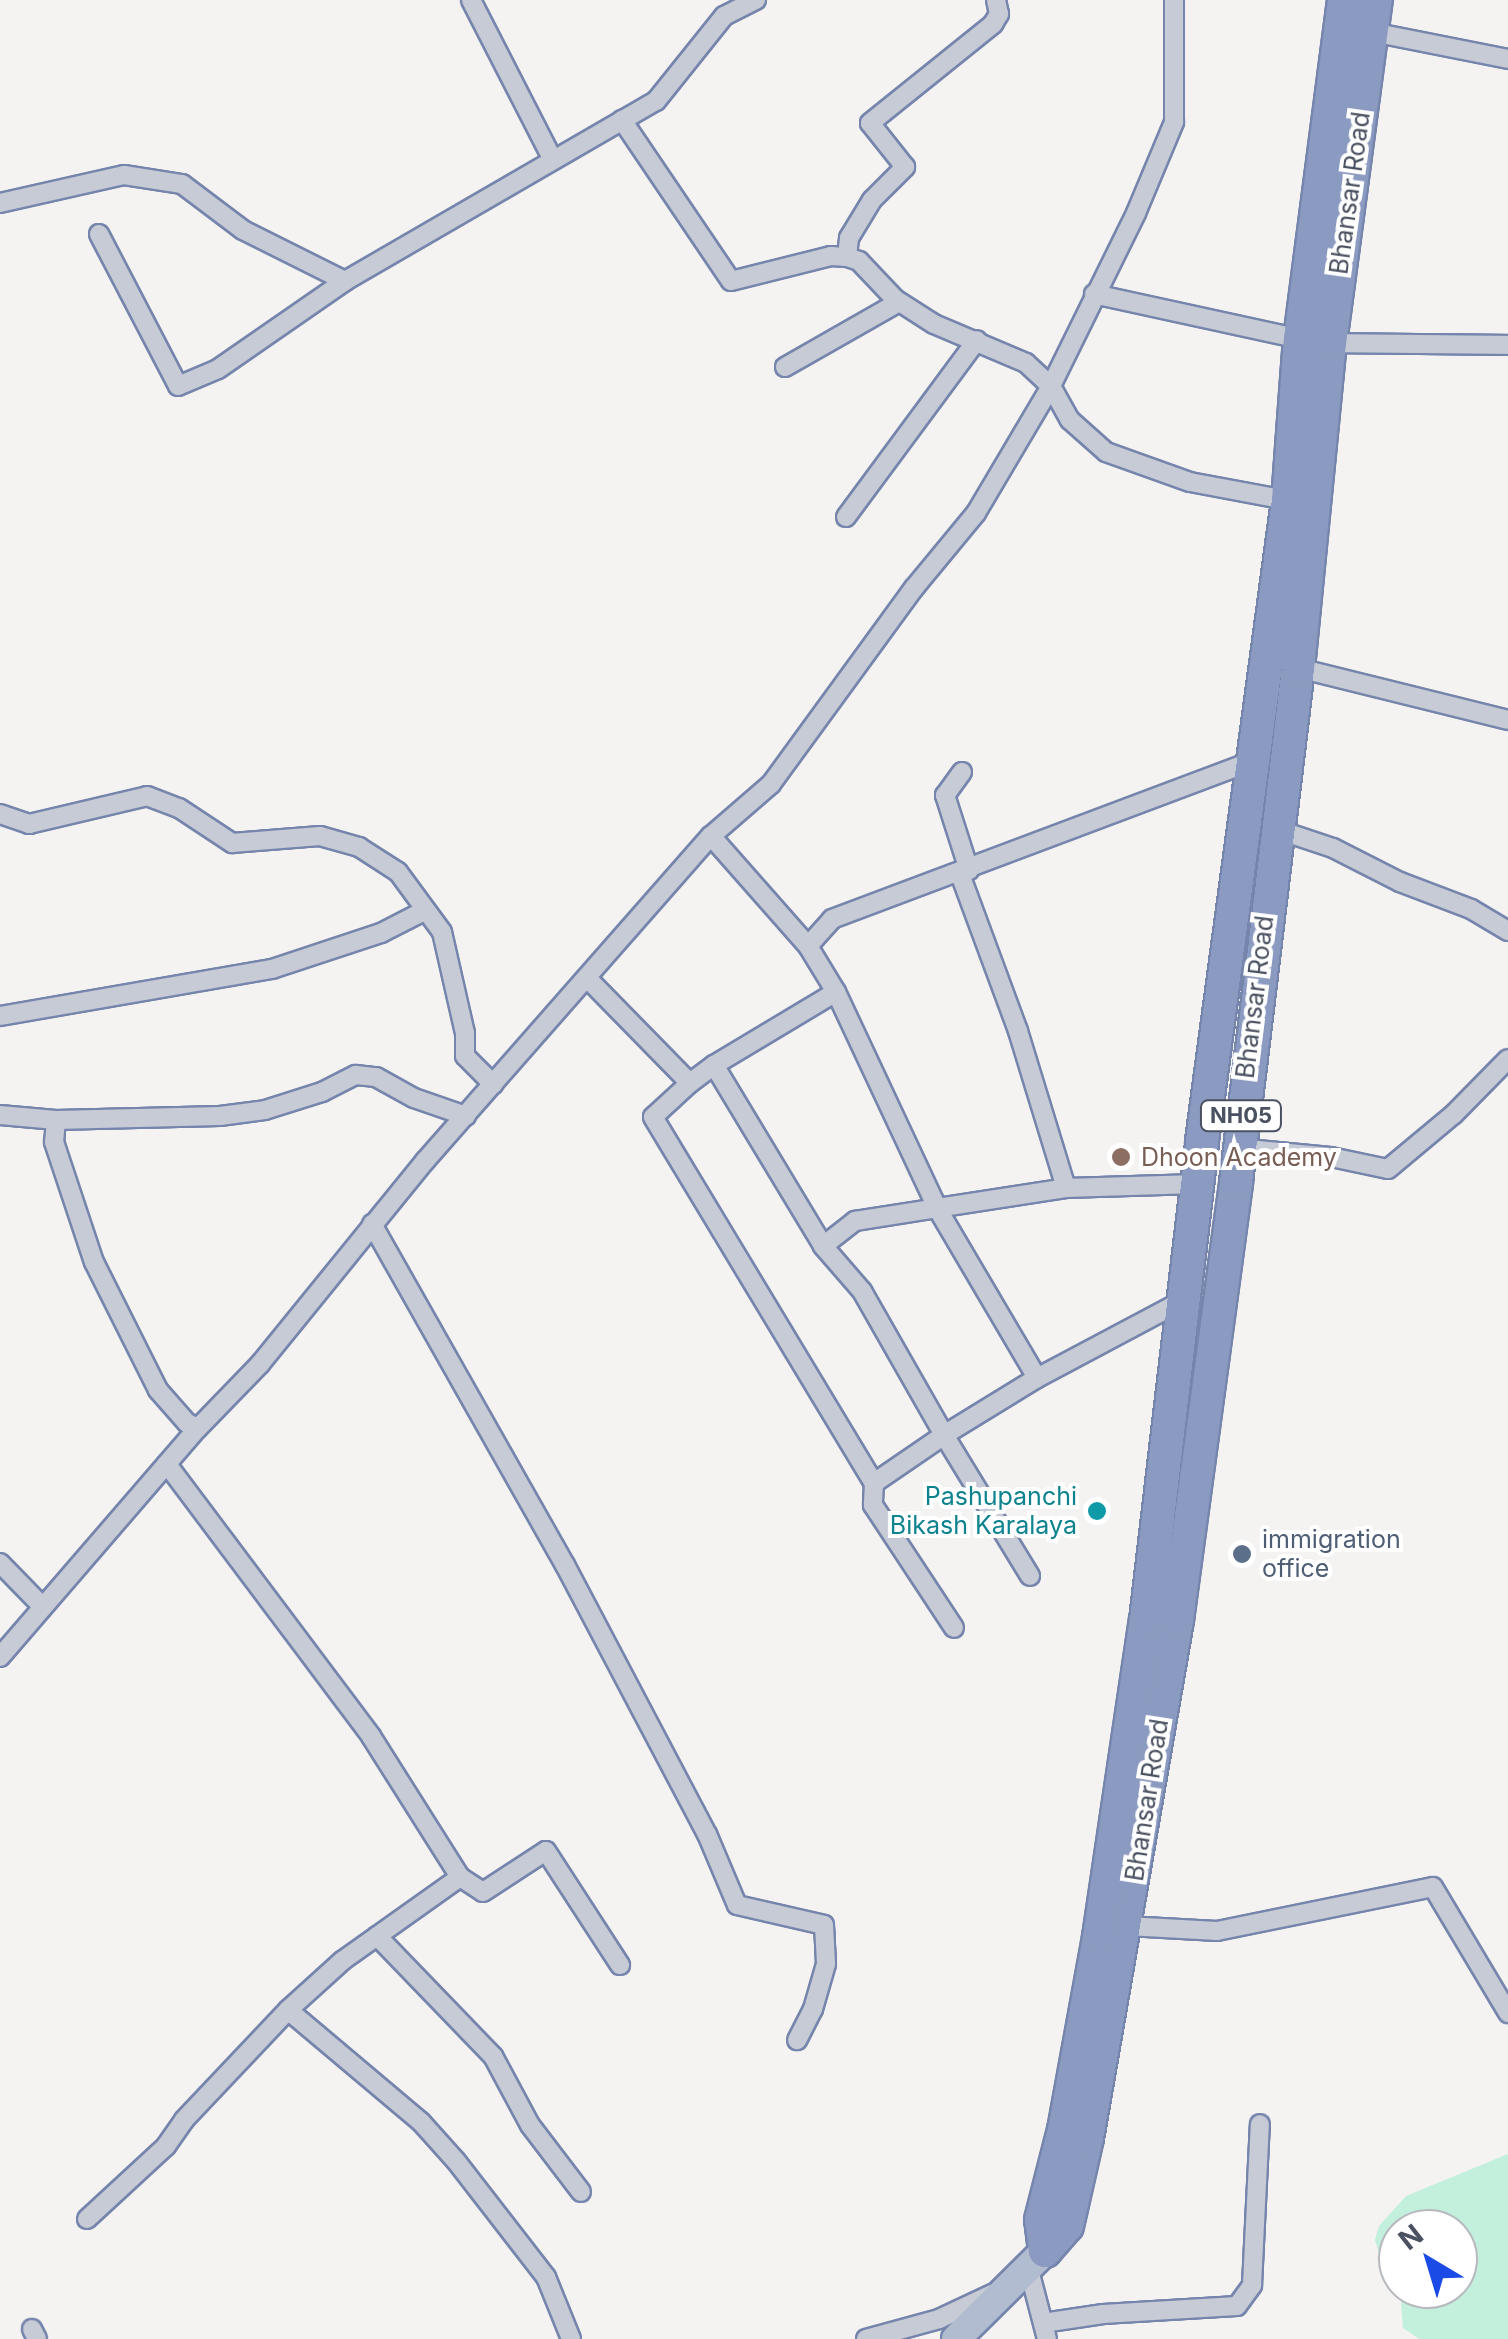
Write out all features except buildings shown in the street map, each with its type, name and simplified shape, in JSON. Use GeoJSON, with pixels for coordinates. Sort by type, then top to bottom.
{"type":"FeatureCollection","features":[{"type":"Feature","properties":{"kind":"highway","name":"Bhansar Road"},"geometry":{"type":"LineString","coordinates":[[1046,2242],[1126,1926],[1177,1620],[1298,668],[1302,501],[1344,0]]}},
{"type":"Feature","properties":{"kind":"highway","name":"Bhansar Road"},"geometry":{"type":"LineString","coordinates":[[1315,341],[1374,16]]}},
{"type":"Feature","properties":{"kind":"highway","name":"Bhansar Road"},"geometry":{"type":"LineString","coordinates":[[1046,2242],[1099,1937],[1146,1620],[1196,1184],[1252,761],[1302,501]]}},
{"type":"Feature","properties":{"kind":"main road"},"geometry":{"type":"LineString","coordinates":[[956,2339],[1046,2242]]}},
{"type":"Feature","properties":{"kind":"street"},"geometry":{"type":"LineString","coordinates":[[472,0],[552,158]]}},
{"type":"Feature","properties":{"kind":"street"},"geometry":{"type":"LineString","coordinates":[[99,234],[178,386],[218,369],[345,281],[656,101],[724,16],[756,0]]}},
{"type":"Feature","properties":{"kind":"street"},"geometry":{"type":"LineString","coordinates":[[847,257],[849,238],[872,200],[906,167],[870,123],[993,24],[999,14],[996,0]]}},
{"type":"Feature","properties":{"kind":"street"},"geometry":{"type":"LineString","coordinates":[[0,1657],[198,1428],[260,1364],[372,1224],[711,836],[771,784],[914,588],[976,512],[1050,386],[1136,213],[1174,122],[1174,0]]}},
{"type":"Feature","properties":{"kind":"street"},"geometry":{"type":"LineString","coordinates":[[1374,16],[1508,59]]}},
{"type":"Feature","properties":{"kind":"street"},"geometry":{"type":"LineString","coordinates":[[622,120],[731,281],[831,256],[859,261],[899,302],[934,324],[1026,363],[1050,386],[1070,420],[1106,452],[1190,482],[1302,501]]}},
{"type":"Feature","properties":{"kind":"street"},"geometry":{"type":"LineString","coordinates":[[0,202],[124,176],[182,184],[243,230],[345,281]]}},
{"type":"Feature","properties":{"kind":"street"},"geometry":{"type":"LineString","coordinates":[[1094,294],[1315,341],[1508,346]]}},
{"type":"Feature","properties":{"kind":"street"},"geometry":{"type":"LineString","coordinates":[[785,367],[899,302]]}},
{"type":"Feature","properties":{"kind":"street"},"geometry":{"type":"LineString","coordinates":[[846,517],[976,340]]}},
{"type":"Feature","properties":{"kind":"street"},"geometry":{"type":"LineString","coordinates":[[1298,668],[1508,720]]}},
{"type":"Feature","properties":{"kind":"street"},"geometry":{"type":"LineString","coordinates":[[808,946],[832,919],[1252,761]]}},
{"type":"Feature","properties":{"kind":"street"},"geometry":{"type":"LineString","coordinates":[[962,772],[945,795],[965,872],[1066,1188]]}},
{"type":"Feature","properties":{"kind":"street"},"geometry":{"type":"LineString","coordinates":[[0,814],[29,824],[146,796],[179,808],[232,843],[320,836],[360,847],[398,872],[442,932],[466,1033],[465,1056],[493,1084]]}},
{"type":"Feature","properties":{"kind":"street"},"geometry":{"type":"LineString","coordinates":[[1276,829],[1333,848],[1400,882],[1471,909],[1508,930]]}},
{"type":"Feature","properties":{"kind":"street"},"geometry":{"type":"LineString","coordinates":[[711,836],[808,946],[836,992],[937,1208],[1036,1378]]}},
{"type":"Feature","properties":{"kind":"street"},"geometry":{"type":"LineString","coordinates":[[0,1016],[272,969],[381,933],[424,910]]}},
{"type":"Feature","properties":{"kind":"street"},"geometry":{"type":"LineString","coordinates":[[586,978],[690,1083]]}},
{"type":"Feature","properties":{"kind":"street"},"geometry":{"type":"LineString","coordinates":[[836,992],[714,1065],[654,1117],[874,1483],[873,1505],[954,1628]]}},
{"type":"Feature","properties":{"kind":"street"},"geometry":{"type":"LineString","coordinates":[[1238,1148],[1331,1157],[1388,1169],[1454,1114],[1508,1059]]}},
{"type":"Feature","properties":{"kind":"street"},"geometry":{"type":"LineString","coordinates":[[714,1065],[822,1246],[862,1292],[1030,1576]]}},
{"type":"Feature","properties":{"kind":"street"},"geometry":{"type":"LineString","coordinates":[[0,1114],[56,1120],[172,1119],[265,1110],[322,1092],[356,1075],[376,1077],[414,1098],[466,1116]]}},
{"type":"Feature","properties":{"kind":"street"},"geometry":{"type":"LineString","coordinates":[[56,1120],[54,1142],[94,1262],[158,1390],[187,1423],[198,1428]]}},
{"type":"Feature","properties":{"kind":"street"},"geometry":{"type":"LineString","coordinates":[[822,1246],[856,1222],[937,1208],[1066,1188],[1196,1184]]}},
{"type":"Feature","properties":{"kind":"street"},"geometry":{"type":"LineString","coordinates":[[372,1224],[566,1565],[706,1834],[736,1904],[824,1924],[826,1964],[813,2009],[797,2040]]}},
{"type":"Feature","properties":{"kind":"street"},"geometry":{"type":"LineString","coordinates":[[874,1483],[1036,1378],[1184,1300]]}},
{"type":"Feature","properties":{"kind":"street"},"geometry":{"type":"LineString","coordinates":[[167,1464],[371,1736],[460,1877],[483,1892],[546,1851],[620,1966]]}},
{"type":"Feature","properties":{"kind":"street"},"geometry":{"type":"LineString","coordinates":[[0,1563],[41,1605]]}},
{"type":"Feature","properties":{"kind":"street"},"geometry":{"type":"LineString","coordinates":[[87,2219],[166,2146],[288,2010],[378,1936],[460,1877]]}},
{"type":"Feature","properties":{"kind":"street"},"geometry":{"type":"LineString","coordinates":[[1126,1926],[1218,1931],[1433,1887],[1508,2013]]}},
{"type":"Feature","properties":{"kind":"street"},"geometry":{"type":"LineString","coordinates":[[378,1936],[492,2056],[530,2125],[582,2192]]}},
{"type":"Feature","properties":{"kind":"street"},"geometry":{"type":"LineString","coordinates":[[288,2010],[421,2122],[456,2161],[546,2277],[571,2339]]}},
{"type":"Feature","properties":{"kind":"street"},"geometry":{"type":"LineString","coordinates":[[1046,2242],[1045,2331],[1103,2314],[1237,2306],[1252,2285],[1260,2124]]}},
{"type":"Feature","properties":{"kind":"street"},"geometry":{"type":"LineString","coordinates":[[866,2339],[939,2318],[1001,2290]]}},
{"type":"Feature","properties":{"kind":"green space"},"geometry":{"type":"Polygon","coordinates":[[[1508,2154],[1508,2339],[1419,2339],[1403,2328],[1402,2309],[1478,2309],[1478,2209],[1394,2209],[1406,2196],[1508,2154]]]}},
{"type":"Feature","properties":{"kind":"place","name":"Dhoon Academy"},"geometry":{"type":"Point","coordinates":[1121,1157]}},
{"type":"Feature","properties":{"kind":"place","name":"Pashupanchi Bikash Karalaya"},"geometry":{"type":"Point","coordinates":[1097,1511]}},
{"type":"Feature","properties":{"kind":"place","name":"immigration office"},"geometry":{"type":"Point","coordinates":[1242,1554]}}]}
